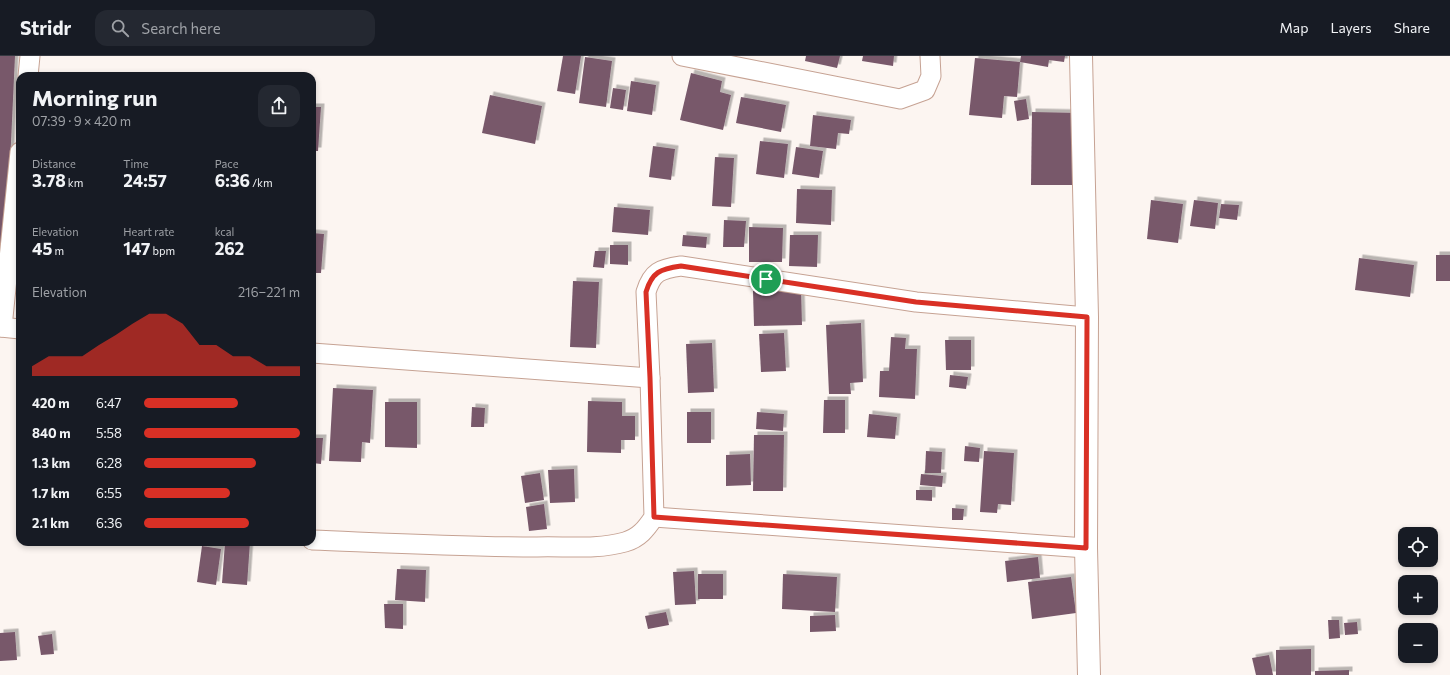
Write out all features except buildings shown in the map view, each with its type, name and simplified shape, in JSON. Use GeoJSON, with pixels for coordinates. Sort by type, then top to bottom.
{"type":"FeatureCollection","features":[{"type":"Feature","properties":{"kind":"street"},"geometry":{"type":"LineString","coordinates":[[28,72],[30,56]]}},
{"type":"Feature","properties":{"kind":"street"},"geometry":{"type":"LineString","coordinates":[[682,56],[900,99],[926,90],[931,76],[930,56]]}},
{"type":"Feature","properties":{"kind":"street"},"geometry":{"type":"LineString","coordinates":[[1081,56],[1087,317],[1086,548],[1088,675]]}},
{"type":"Feature","properties":{"kind":"street"},"geometry":{"type":"LineString","coordinates":[[7,328],[16,206]]}},
{"type":"Feature","properties":{"kind":"street"},"geometry":{"type":"LineString","coordinates":[[316,540],[522,547],[604,546],[635,538],[644,531],[654,517],[646,292],[649,281],[657,272],[667,268],[681,266],[916,302],[1087,317]]}},
{"type":"Feature","properties":{"kind":"street"},"geometry":{"type":"LineString","coordinates":[[316,353],[650,378]]}},
{"type":"Feature","properties":{"kind":"street"},"geometry":{"type":"LineString","coordinates":[[654,517],[1086,548]]}},
{"type":"Feature","properties":{"kind":"route"},"geometry":{"type":"LineString","coordinates":[[681,266],[766,279],[916,302],[1087,317],[1086,548],[654,517],[646,292],[649,281],[657,272],[667,268],[681,266]]}}]}
